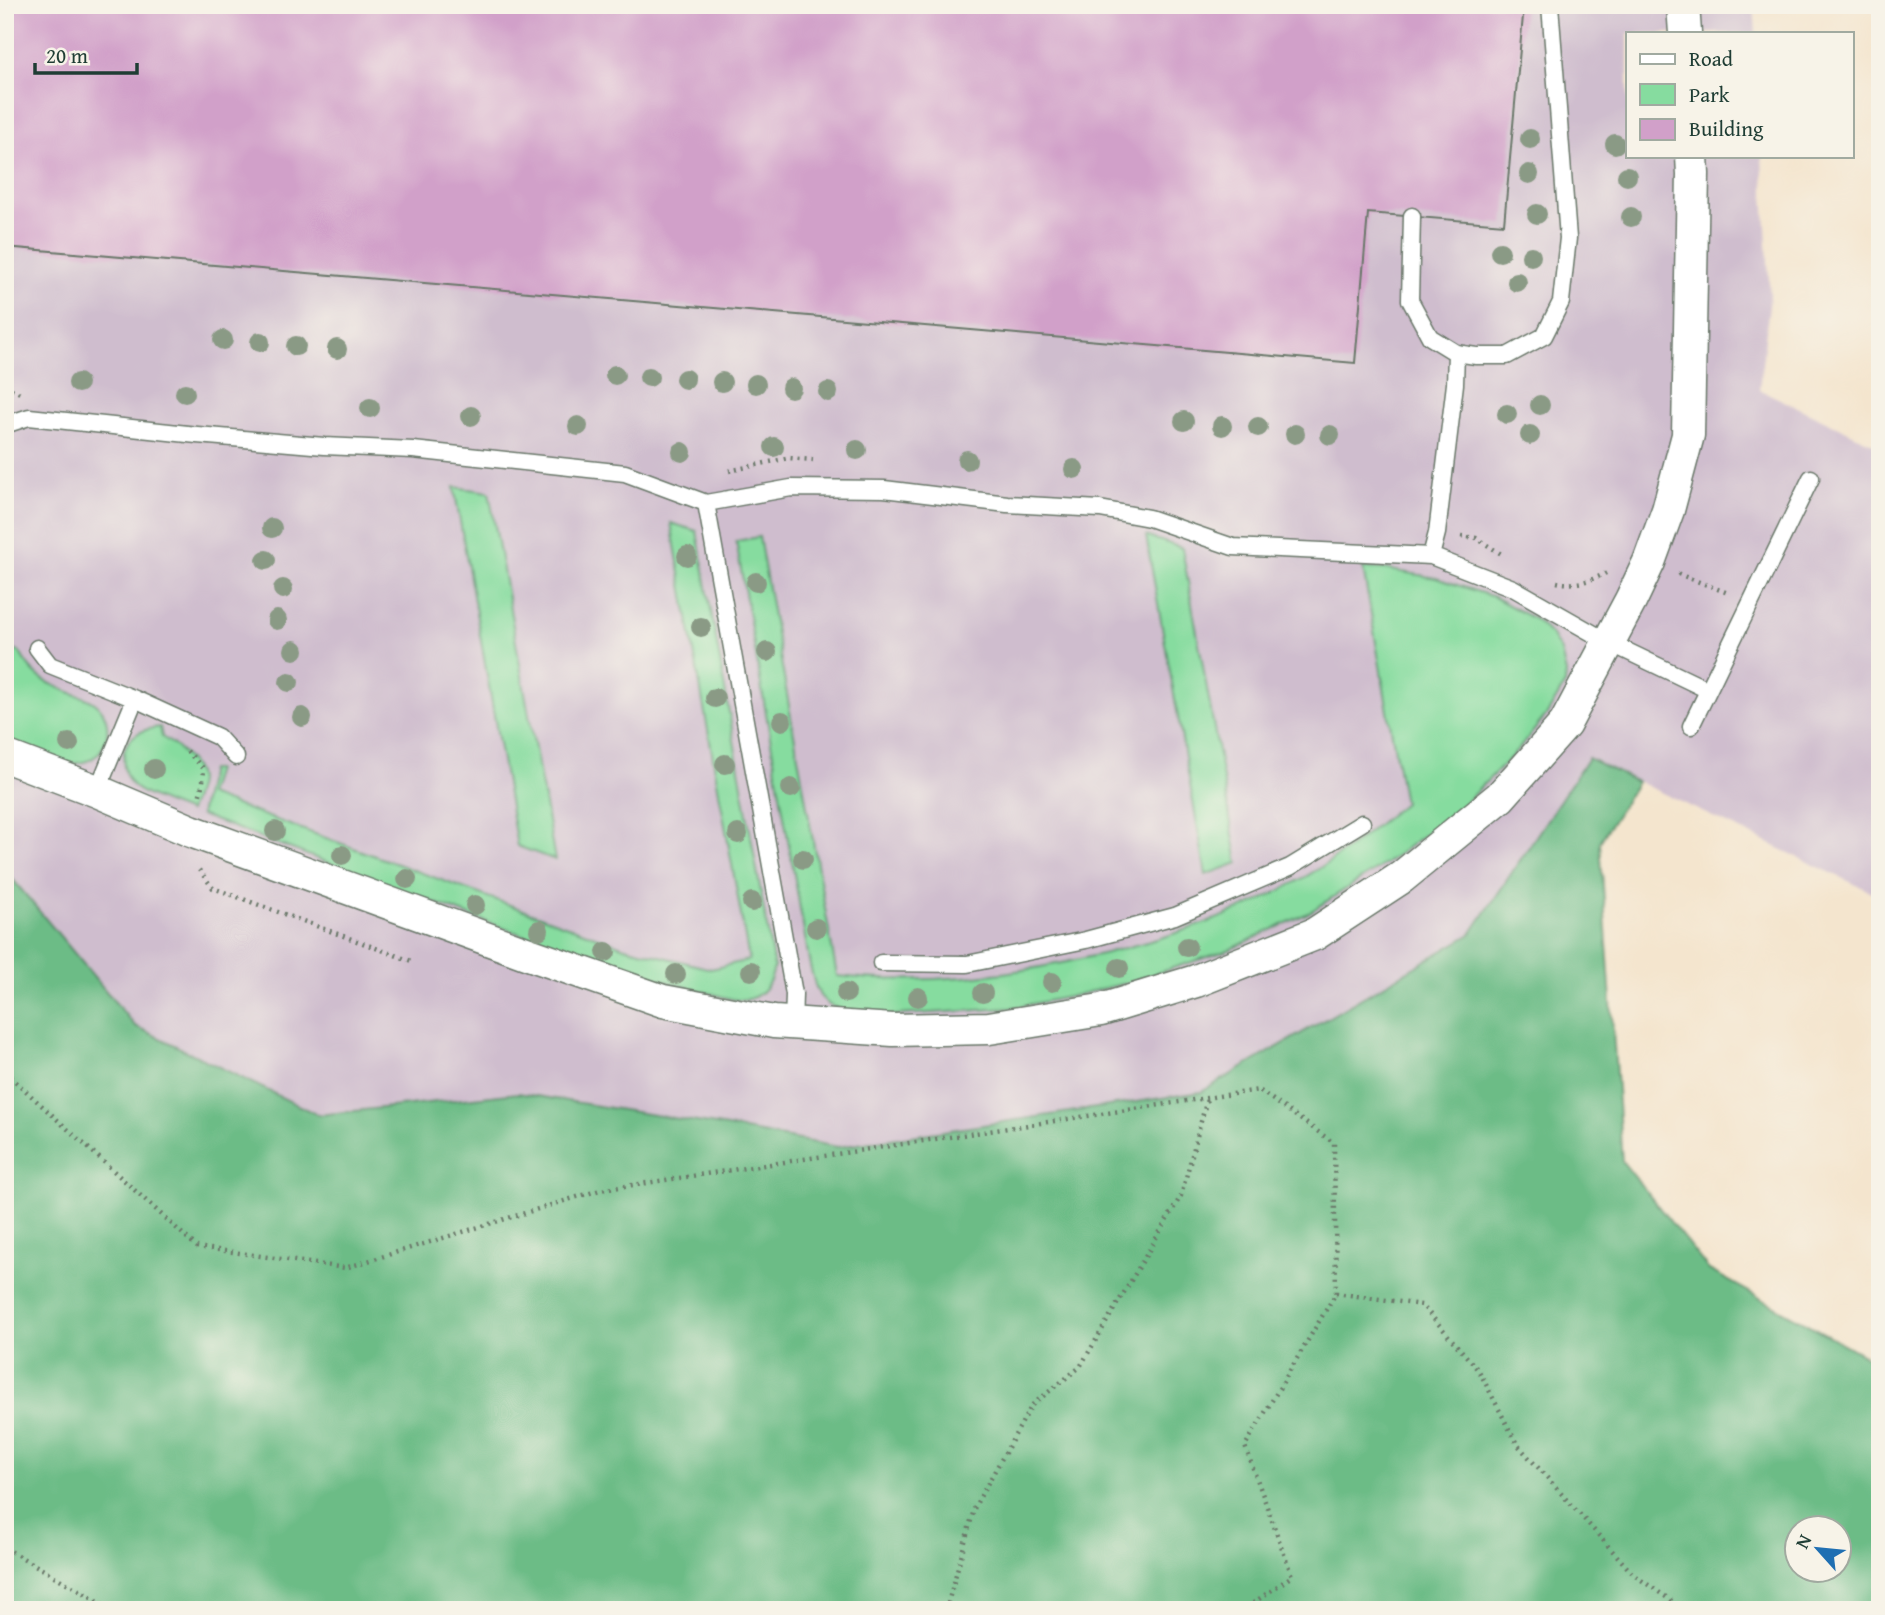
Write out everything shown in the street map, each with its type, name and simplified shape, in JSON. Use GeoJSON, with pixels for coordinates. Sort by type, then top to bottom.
{"type":"FeatureCollection","features":[{"type":"Feature","properties":{"kind":"street"},"geometry":{"type":"LineString","coordinates":[[1683,5],[1685,32]]}},
{"type":"Feature","properties":{"kind":"street"},"geometry":{"type":"LineString","coordinates":[[5,756],[191,831],[663,1001],[793,1025],[893,1030],[989,1028],[1101,1010],[1196,981],[1315,934],[1402,877],[1500,797],[1565,724],[1649,562],[1668,510],[1688,435],[1692,158]]}},
{"type":"Feature","properties":{"kind":"lane"},"geometry":{"type":"LineString","coordinates":[[1412,216],[1410,300],[1430,337],[1456,353],[1507,356],[1544,336],[1561,302],[1568,238],[1550,5]]}},
{"type":"Feature","properties":{"kind":"lane"},"geometry":{"type":"LineString","coordinates":[[1432,556],[1455,384],[1456,353]]}},
{"type":"Feature","properties":{"kind":"lane"},"geometry":{"type":"LineString","coordinates":[[5,425],[29,417],[324,446],[413,450],[625,473],[706,503],[791,488],[884,489],[1007,503],[1100,509],[1149,518],[1233,547],[1432,556],[1513,588],[1608,642],[1708,690]]}},
{"type":"Feature","properties":{"kind":"lane"},"geometry":{"type":"LineString","coordinates":[[1691,726],[1811,478]]}},
{"type":"Feature","properties":{"kind":"lane"},"geometry":{"type":"LineString","coordinates":[[706,503],[794,994],[793,1025]]}},
{"type":"Feature","properties":{"kind":"lane"},"geometry":{"type":"LineString","coordinates":[[37,648],[50,665],[135,699],[218,737],[236,757]]}},
{"type":"Feature","properties":{"kind":"lane"},"geometry":{"type":"LineString","coordinates":[[97,791],[135,699]]}},
{"type":"Feature","properties":{"kind":"lane"},"geometry":{"type":"LineString","coordinates":[[881,962],[967,964],[1086,940],[1175,916],[1290,867],[1362,823]]}},
{"type":"Feature","properties":{"kind":"path"},"geometry":{"type":"LineString","coordinates":[[173,717],[169,733],[204,769],[198,802]]}},
{"type":"Feature","properties":{"kind":"path"},"geometry":{"type":"LineString","coordinates":[[197,867],[213,888],[414,962]]}},
{"type":"Feature","properties":{"kind":"path"},"geometry":{"type":"LineString","coordinates":[[5,1072],[197,1247],[345,1268],[600,1190],[1259,1090],[1334,1143],[1336,1293],[1245,1446],[1292,1577],[1242,1610]]}},
{"type":"Feature","properties":{"kind":"path"},"geometry":{"type":"LineString","coordinates":[[946,1610],[975,1506],[1032,1405],[1080,1367],[1181,1196],[1207,1099]]}},
{"type":"Feature","properties":{"kind":"path"},"geometry":{"type":"LineString","coordinates":[[1336,1293],[1422,1305],[1479,1371],[1517,1444],[1634,1575],[1685,1610]]}},
{"type":"Feature","properties":{"kind":"path"},"geometry":{"type":"LineString","coordinates":[[5,1548],[114,1610]]}},
{"type":"Feature","properties":{"kind":"shaded area"},"geometry":{"type":"Polygon","coordinates":[[[5,5],[1754,5],[1756,32],[1626,32],[1626,158],[1762,158],[1770,297],[1759,389],[1880,447],[1880,896],[1588,758],[1471,934],[1201,1092],[838,1147],[518,1093],[418,1110],[318,1115],[135,1026],[5,870],[5,5]]]}},
{"type":"Feature","properties":{"kind":"green space"},"geometry":{"type":"Polygon","coordinates":[[[454,487],[489,492],[555,860],[517,846],[454,487]]]}},
{"type":"Feature","properties":{"kind":"green space"},"geometry":{"type":"Polygon","coordinates":[[[671,523],[697,531],[774,967],[771,979],[761,993],[750,999],[737,1000],[631,971],[468,915],[200,815],[210,770],[216,770],[208,795],[625,947],[711,969],[749,960],[671,523]]]}},
{"type":"Feature","properties":{"kind":"green space"},"geometry":{"type":"Polygon","coordinates":[[[1146,536],[1182,548],[1238,863],[1206,875],[1146,536]]]}},
{"type":"Feature","properties":{"kind":"green space"},"geometry":{"type":"Polygon","coordinates":[[[759,537],[837,976],[915,980],[954,978],[1030,969],[1105,953],[1183,931],[1240,909],[1311,874],[1352,846],[1404,803],[1363,568],[1436,578],[1494,597],[1536,620],[1552,636],[1561,651],[1566,673],[1565,684],[1548,713],[1519,749],[1463,805],[1388,862],[1308,913],[1229,950],[1126,983],[1011,1008],[882,1016],[844,1011],[829,1005],[820,996],[810,966],[736,541],[759,537]]]}},
{"type":"Feature","properties":{"kind":"green space"},"geometry":{"type":"Polygon","coordinates":[[[5,651],[19,651],[30,668],[42,679],[89,699],[102,710],[106,718],[107,735],[105,743],[94,757],[78,763],[67,763],[46,758],[5,741],[5,651]]]}},
{"type":"Feature","properties":{"kind":"green space"},"geometry":{"type":"Polygon","coordinates":[[[160,727],[162,737],[184,755],[197,773],[197,787],[189,812],[138,790],[126,774],[123,760],[129,741],[143,731],[160,727]]]}},
{"type":"Feature","properties":{"kind":"green space"},"geometry":{"type":"Polygon","coordinates":[[[1588,758],[1637,782],[1600,842],[1622,1161],[1709,1270],[1880,1364],[1880,1610],[5,1610],[5,870],[135,1026],[318,1115],[518,1093],[838,1147],[1201,1092],[1471,934],[1588,758]]]}},
{"type":"Feature","properties":{"kind":"building"},"geometry":{"type":"Polygon","coordinates":[[[5,5],[1524,5],[1504,224],[1368,213],[1355,363],[5,247],[5,5]]]}}]}
